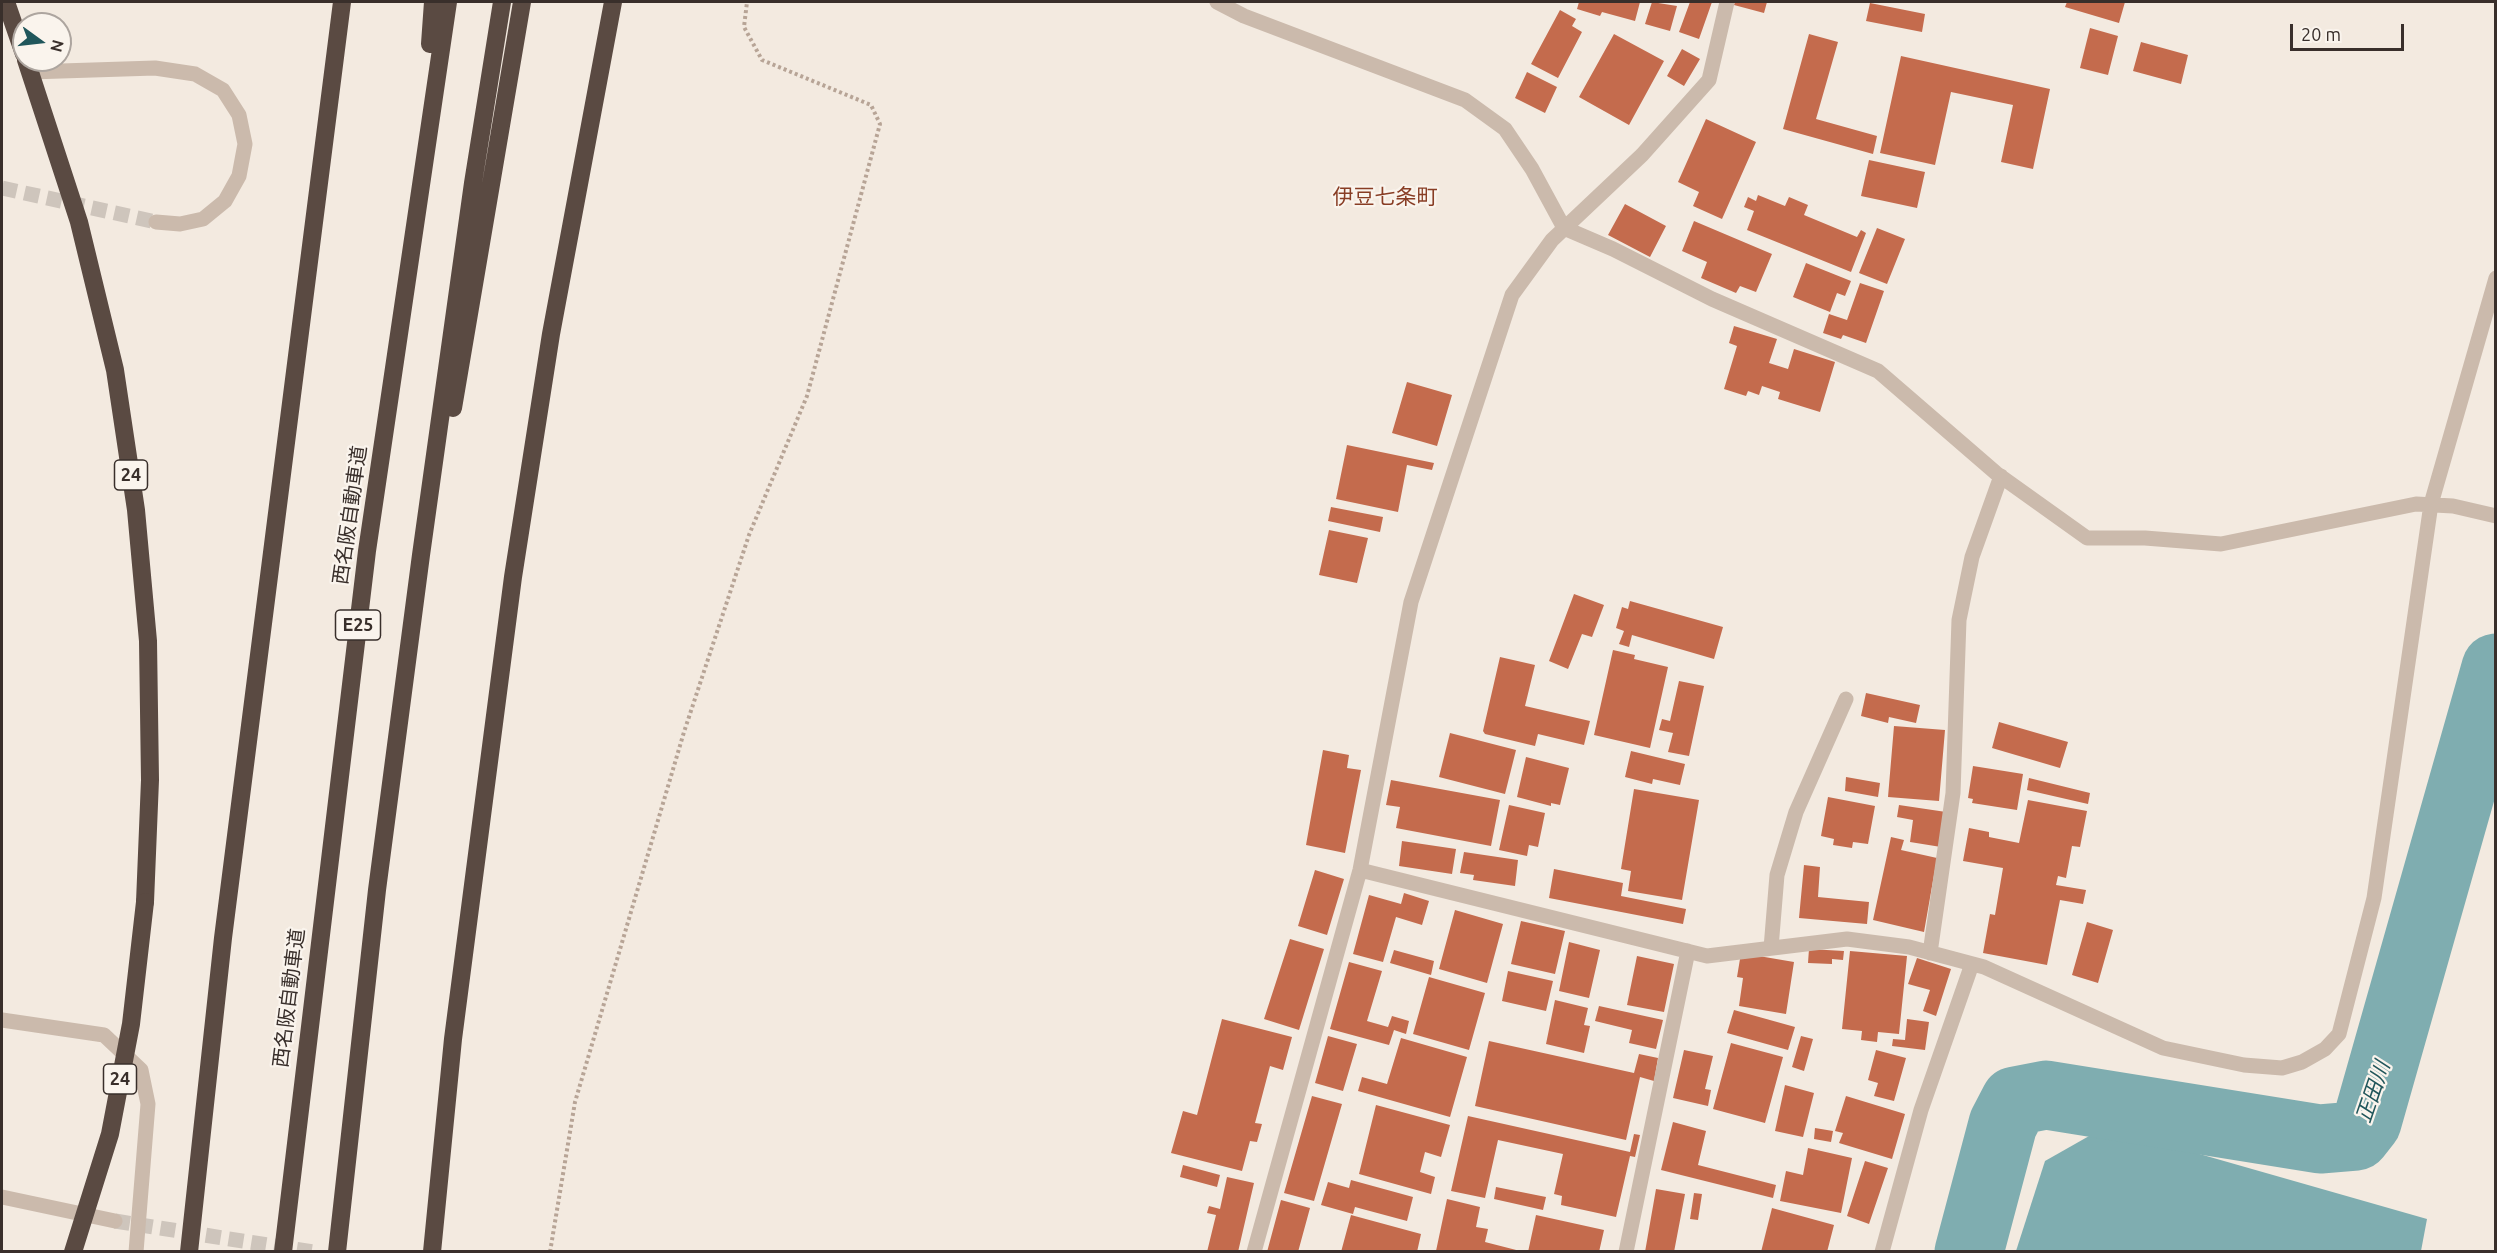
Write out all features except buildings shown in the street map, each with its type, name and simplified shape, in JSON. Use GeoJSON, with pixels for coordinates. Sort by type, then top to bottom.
{"type":"FeatureCollection","features":[{"type":"Feature","properties":{"kind":"highway"},"geometry":{"type":"LineString","coordinates":[[6,2],[12,19]]}},
{"type":"Feature","properties":{"kind":"highway"},"geometry":{"type":"LineString","coordinates":[[189,1251],[226,914],[342,2]]}},
{"type":"Feature","properties":{"kind":"highway"},"geometry":{"type":"LineString","coordinates":[[420,178],[433,2]]}},
{"type":"Feature","properties":{"kind":"highway","name":"西名阪自動車道"},"geometry":{"type":"LineString","coordinates":[[283,1251],[367,550],[420,178],[448,2]]}},
{"type":"Feature","properties":{"kind":"highway"},"geometry":{"type":"LineString","coordinates":[[337,1251],[377,890],[473,183],[502,2]]}},
{"type":"Feature","properties":{"kind":"highway"},"geometry":{"type":"LineString","coordinates":[[422,555],[458,385],[522,2]]}},
{"type":"Feature","properties":{"kind":"highway"},"geometry":{"type":"LineString","coordinates":[[432,1251],[455,1028],[513,577],[551,334],[613,2]]}},
{"type":"Feature","properties":{"kind":"highway","name":"24"},"geometry":{"type":"LineString","coordinates":[[30,72],[79,222],[116,370],[136,510],[148,641],[150,780],[145,902],[131,1024],[110,1134],[73,1251]]}},
{"type":"Feature","properties":{"kind":"street"},"geometry":{"type":"LineString","coordinates":[[1217,2],[1244,16],[1465,100],[1504,129],[1533,169],[1564,228],[1613,249],[1712,299],[1878,371],[2001,476],[2086,538],[2145,538],[2221,544],[2416,504],[2431,504],[2496,516]]}},
{"type":"Feature","properties":{"kind":"street"},"geometry":{"type":"LineString","coordinates":[[1254,1251],[1360,870],[1414,591],[1512,295],[1552,240],[1642,156],[1709,80],[1727,2]]}},
{"type":"Feature","properties":{"kind":"street"},"geometry":{"type":"LineString","coordinates":[[72,67],[155,68],[195,74],[223,90],[239,115],[245,144],[239,176],[225,201],[203,219],[180,224],[156,222]]}},
{"type":"Feature","properties":{"kind":"street"},"geometry":{"type":"LineString","coordinates":[[1360,870],[1707,956],[1847,939],[1910,947],[1972,964],[2163,1048],[2244,1065],[2282,1068],[2302,1062],[2325,1049],[2338,1034],[2374,898],[2431,504],[2496,278]]}},
{"type":"Feature","properties":{"kind":"street"},"geometry":{"type":"LineString","coordinates":[[1930,953],[1953,793],[1959,620],[1972,557],[2001,476]]}},
{"type":"Feature","properties":{"kind":"street"},"geometry":{"type":"LineString","coordinates":[[1771,948],[1778,875],[1796,812],[1846,699]]}},
{"type":"Feature","properties":{"kind":"street"},"geometry":{"type":"LineString","coordinates":[[1626,1251],[1688,951]]}},
{"type":"Feature","properties":{"kind":"street"},"geometry":{"type":"LineString","coordinates":[[1882,1251],[1921,1110],[1972,964]]}},
{"type":"Feature","properties":{"kind":"street"},"geometry":{"type":"LineString","coordinates":[[2,1020],[104,1035],[141,1070],[148,1104],[136,1251]]}},
{"type":"Feature","properties":{"kind":"street"},"geometry":{"type":"LineString","coordinates":[[2,1197],[115,1221]]}},
{"type":"Feature","properties":{"kind":"path"},"geometry":{"type":"LineString","coordinates":[[550,1251],[575,1102],[661,811],[749,535],[807,396],[880,124],[871,105],[762,60],[744,27],[747,2]]}},
{"type":"Feature","properties":{"kind":"water"},"geometry":{"type":"Polygon","coordinates":[[[2105,1127],[2427,1219],[2421,1251],[2016,1251],[2045,1161],[2105,1127]]]}},
{"type":"Feature","properties":{"kind":"waterway","name":"正田川"},"geometry":{"type":"LineString","coordinates":[[1969,1252],[2003,1124],[2015,1101],[2046,1095],[2320,1139],[2356,1136],[2367,1122],[2496,668]]}},
{"type":"Feature","properties":{"kind":"tunnel"},"geometry":{"type":"LineString","coordinates":[[2,188],[156,222]]}},
{"type":"Feature","properties":{"kind":"tunnel"},"geometry":{"type":"LineString","coordinates":[[115,1221],[313,1252]]}},
{"type":"Feature","properties":{"kind":"district","name":"伊豆七条町"},"geometry":{"type":"Point","coordinates":[1385,197]}}]}
